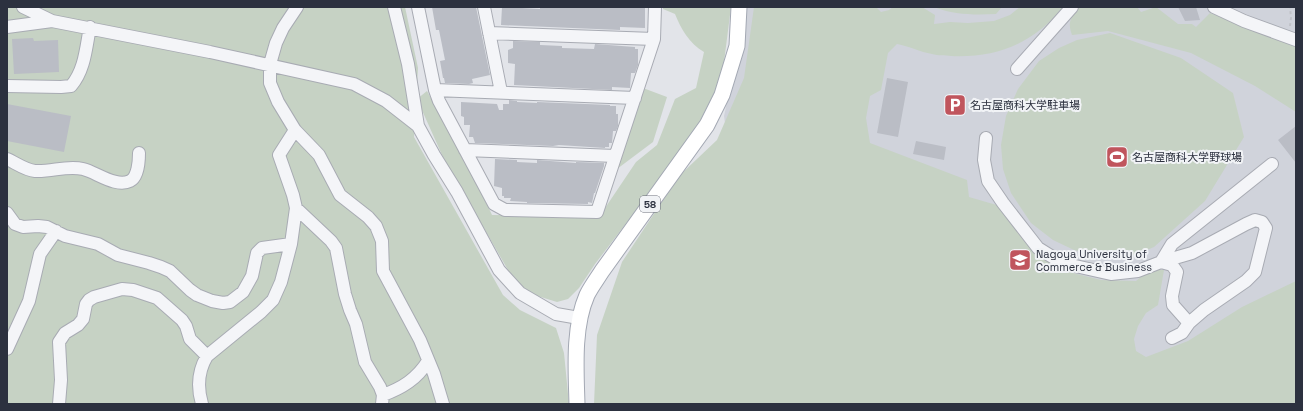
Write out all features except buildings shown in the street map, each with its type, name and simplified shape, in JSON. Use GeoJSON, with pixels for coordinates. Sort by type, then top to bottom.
{"type":"FeatureCollection","features":[{"type":"Feature","properties":{"kind":"main road","name":"58"},"geometry":{"type":"LineString","coordinates":[[577,404],[576,364],[580,318],[587,294],[707,125],[722,96],[737,46],[739,7]]}},
{"type":"Feature","properties":{"kind":"street"},"geometry":{"type":"LineString","coordinates":[[23,7],[52,21],[270,64],[354,84],[386,101],[418,126]]}},
{"type":"Feature","properties":{"kind":"street"},"geometry":{"type":"LineString","coordinates":[[296,7],[276,43],[270,64],[270,83],[278,102],[296,130],[319,155],[340,195],[368,217],[376,226],[382,241],[383,271],[420,340],[443,404]]}},
{"type":"Feature","properties":{"kind":"street"},"geometry":{"type":"LineString","coordinates":[[394,7],[408,64],[418,126],[434,155],[458,192],[498,270],[520,293],[556,314],[580,318]]}},
{"type":"Feature","properties":{"kind":"street"},"geometry":{"type":"LineString","coordinates":[[418,7],[435,90],[439,101],[494,204],[505,210],[597,212],[654,39],[655,7]]}},
{"type":"Feature","properties":{"kind":"street"},"geometry":{"type":"LineString","coordinates":[[484,7],[501,92]]}},
{"type":"Feature","properties":{"kind":"street"},"geometry":{"type":"LineString","coordinates":[[1016,68],[1072,7]]}},
{"type":"Feature","properties":{"kind":"street"},"geometry":{"type":"LineString","coordinates":[[1214,7],[1244,21],[1292,39]]}},
{"type":"Feature","properties":{"kind":"street"},"geometry":{"type":"LineString","coordinates":[[7,27],[52,21]]}},
{"type":"Feature","properties":{"kind":"street"},"geometry":{"type":"LineString","coordinates":[[7,86],[71,86],[77,79],[84,62],[90,28]]}},
{"type":"Feature","properties":{"kind":"street"},"geometry":{"type":"LineString","coordinates":[[489,33],[654,39]]}},
{"type":"Feature","properties":{"kind":"street"},"geometry":{"type":"LineString","coordinates":[[435,90],[635,98]]}},
{"type":"Feature","properties":{"kind":"street"},"geometry":{"type":"LineString","coordinates":[[202,404],[199,390],[199,377],[203,363],[207,356],[261,312],[273,300],[281,282],[291,244],[296,208],[279,155],[296,130]]}},
{"type":"Feature","properties":{"kind":"street"},"geometry":{"type":"LineString","coordinates":[[986,138],[984,160],[988,180],[1003,203],[1038,248],[1062,263],[1111,274],[1138,271],[1192,253],[1256,220],[1262,222],[1266,228],[1254,272],[1246,281],[1204,310],[1189,323],[1182,333],[1172,338]]}},
{"type":"Feature","properties":{"kind":"street"},"geometry":{"type":"LineString","coordinates":[[465,150],[615,156]]}},
{"type":"Feature","properties":{"kind":"street"},"geometry":{"type":"LineString","coordinates":[[7,159],[27,169],[35,171],[71,167],[86,169],[107,179],[120,182],[132,180],[138,166],[139,153]]}},
{"type":"Feature","properties":{"kind":"street"},"geometry":{"type":"LineString","coordinates":[[1162,262],[1172,244],[1272,164]]}},
{"type":"Feature","properties":{"kind":"street"},"geometry":{"type":"LineString","coordinates":[[296,208],[331,241],[336,248],[345,294],[356,324],[365,362],[380,387],[383,400],[413,380],[424,369],[428,361]]}},
{"type":"Feature","properties":{"kind":"street"},"geometry":{"type":"LineString","coordinates":[[7,213],[15,224],[23,227],[47,227],[65,236],[98,244],[118,255],[166,269],[190,290],[212,301],[223,303],[230,302],[243,292],[252,276],[257,253],[262,248],[291,244]]}},
{"type":"Feature","properties":{"kind":"street"},"geometry":{"type":"LineString","coordinates":[[7,349],[29,301],[40,254],[56,231]]}},
{"type":"Feature","properties":{"kind":"street"},"geometry":{"type":"LineString","coordinates":[[1162,262],[1172,265],[1177,272],[1172,296],[1173,305],[1189,323]]}},
{"type":"Feature","properties":{"kind":"street"},"geometry":{"type":"LineString","coordinates":[[59,404],[61,380],[59,342],[65,333],[78,325],[83,319],[86,304],[94,297],[122,289],[133,290],[157,298],[182,320],[186,326],[190,339],[207,356]]}},
{"type":"Feature","properties":{"kind":"path"},"geometry":{"type":"LineString","coordinates":[[1290,7],[1292,39]]}},
{"type":"Feature","properties":{"kind":"shaded area","name":"Nagoya University of Commerce & Business"},"geometry":{"type":"Polygon","coordinates":[[[745,7],[1296,7],[1296,404],[764,404],[724,116],[740,43],[745,7]]]}},
{"type":"Feature","properties":{"kind":"green space"},"geometry":{"type":"Polygon","coordinates":[[[7,7],[405,7],[418,68],[414,137],[503,295],[520,310],[556,328],[564,353],[569,404],[7,404],[7,7]]]}},
{"type":"Feature","properties":{"kind":"green space"},"geometry":{"type":"Polygon","coordinates":[[[663,7],[731,7],[724,62],[718,86],[693,136],[595,264],[579,288],[568,299],[557,302],[531,294],[512,277],[442,155],[417,99],[427,91],[492,215],[592,217],[601,214],[636,162],[657,145],[675,99],[696,88],[704,52],[686,35],[675,14],[663,9],[663,7]]]}},
{"type":"Feature","properties":{"kind":"green space"},"geometry":{"type":"Polygon","coordinates":[[[754,7],[876,7],[881,12],[889,10],[893,7],[922,7],[935,15],[934,24],[994,21],[1010,15],[1020,7],[1064,7],[1052,20],[1027,39],[1014,46],[999,51],[968,56],[951,56],[923,52],[897,44],[888,53],[881,90],[870,96],[866,118],[870,143],[967,180],[969,197],[1000,206],[1036,255],[1069,272],[1101,280],[1136,281],[1150,269],[1164,270],[1158,305],[1146,313],[1138,326],[1134,339],[1136,351],[1146,357],[1188,341],[1242,307],[1296,281],[1296,404],[594,404],[597,335],[622,262],[679,176],[717,140],[744,78],[754,7]]]}},
{"type":"Feature","properties":{"kind":"green space"},"geometry":{"type":"Polygon","coordinates":[[[934,7],[1002,7],[996,14],[965,14],[934,7]]]}},
{"type":"Feature","properties":{"kind":"green space"},"geometry":{"type":"Polygon","coordinates":[[[1080,7],[1137,7],[1141,12],[1156,7],[1178,24],[1192,24],[1196,27],[1210,13],[1296,46],[1296,112],[1255,86],[1191,53],[1108,31],[1072,35],[1070,23],[1074,14],[1080,7]]]}},
{"type":"Feature","properties":{"kind":"green space","name":"名古屋商科大学野球場"},"geometry":{"type":"Polygon","coordinates":[[[1110,33],[1181,58],[1233,93],[1244,137],[1205,201],[1154,247],[1128,258],[1099,257],[1074,250],[1053,240],[1031,223],[1011,193],[1003,169],[1001,145],[1006,116],[1018,89],[1039,61],[1059,48],[1077,40],[1110,33]]]}},
{"type":"Feature","properties":{"kind":"green space"},"geometry":{"type":"Polygon","coordinates":[[[643,88],[667,97],[653,142],[613,172],[643,88]]]}},
{"type":"Feature","properties":{"kind":"place","name":"名古屋商科大学駐車場"},"geometry":{"type":"Point","coordinates":[955,105]}},
{"type":"Feature","properties":{"kind":"place","name":"名古屋商科大学野球場"},"geometry":{"type":"Point","coordinates":[1117,157]}},
{"type":"Feature","properties":{"kind":"place","name":"Nagoya University of Commerce & Business"},"geometry":{"type":"Point","coordinates":[1020,260]}}]}
